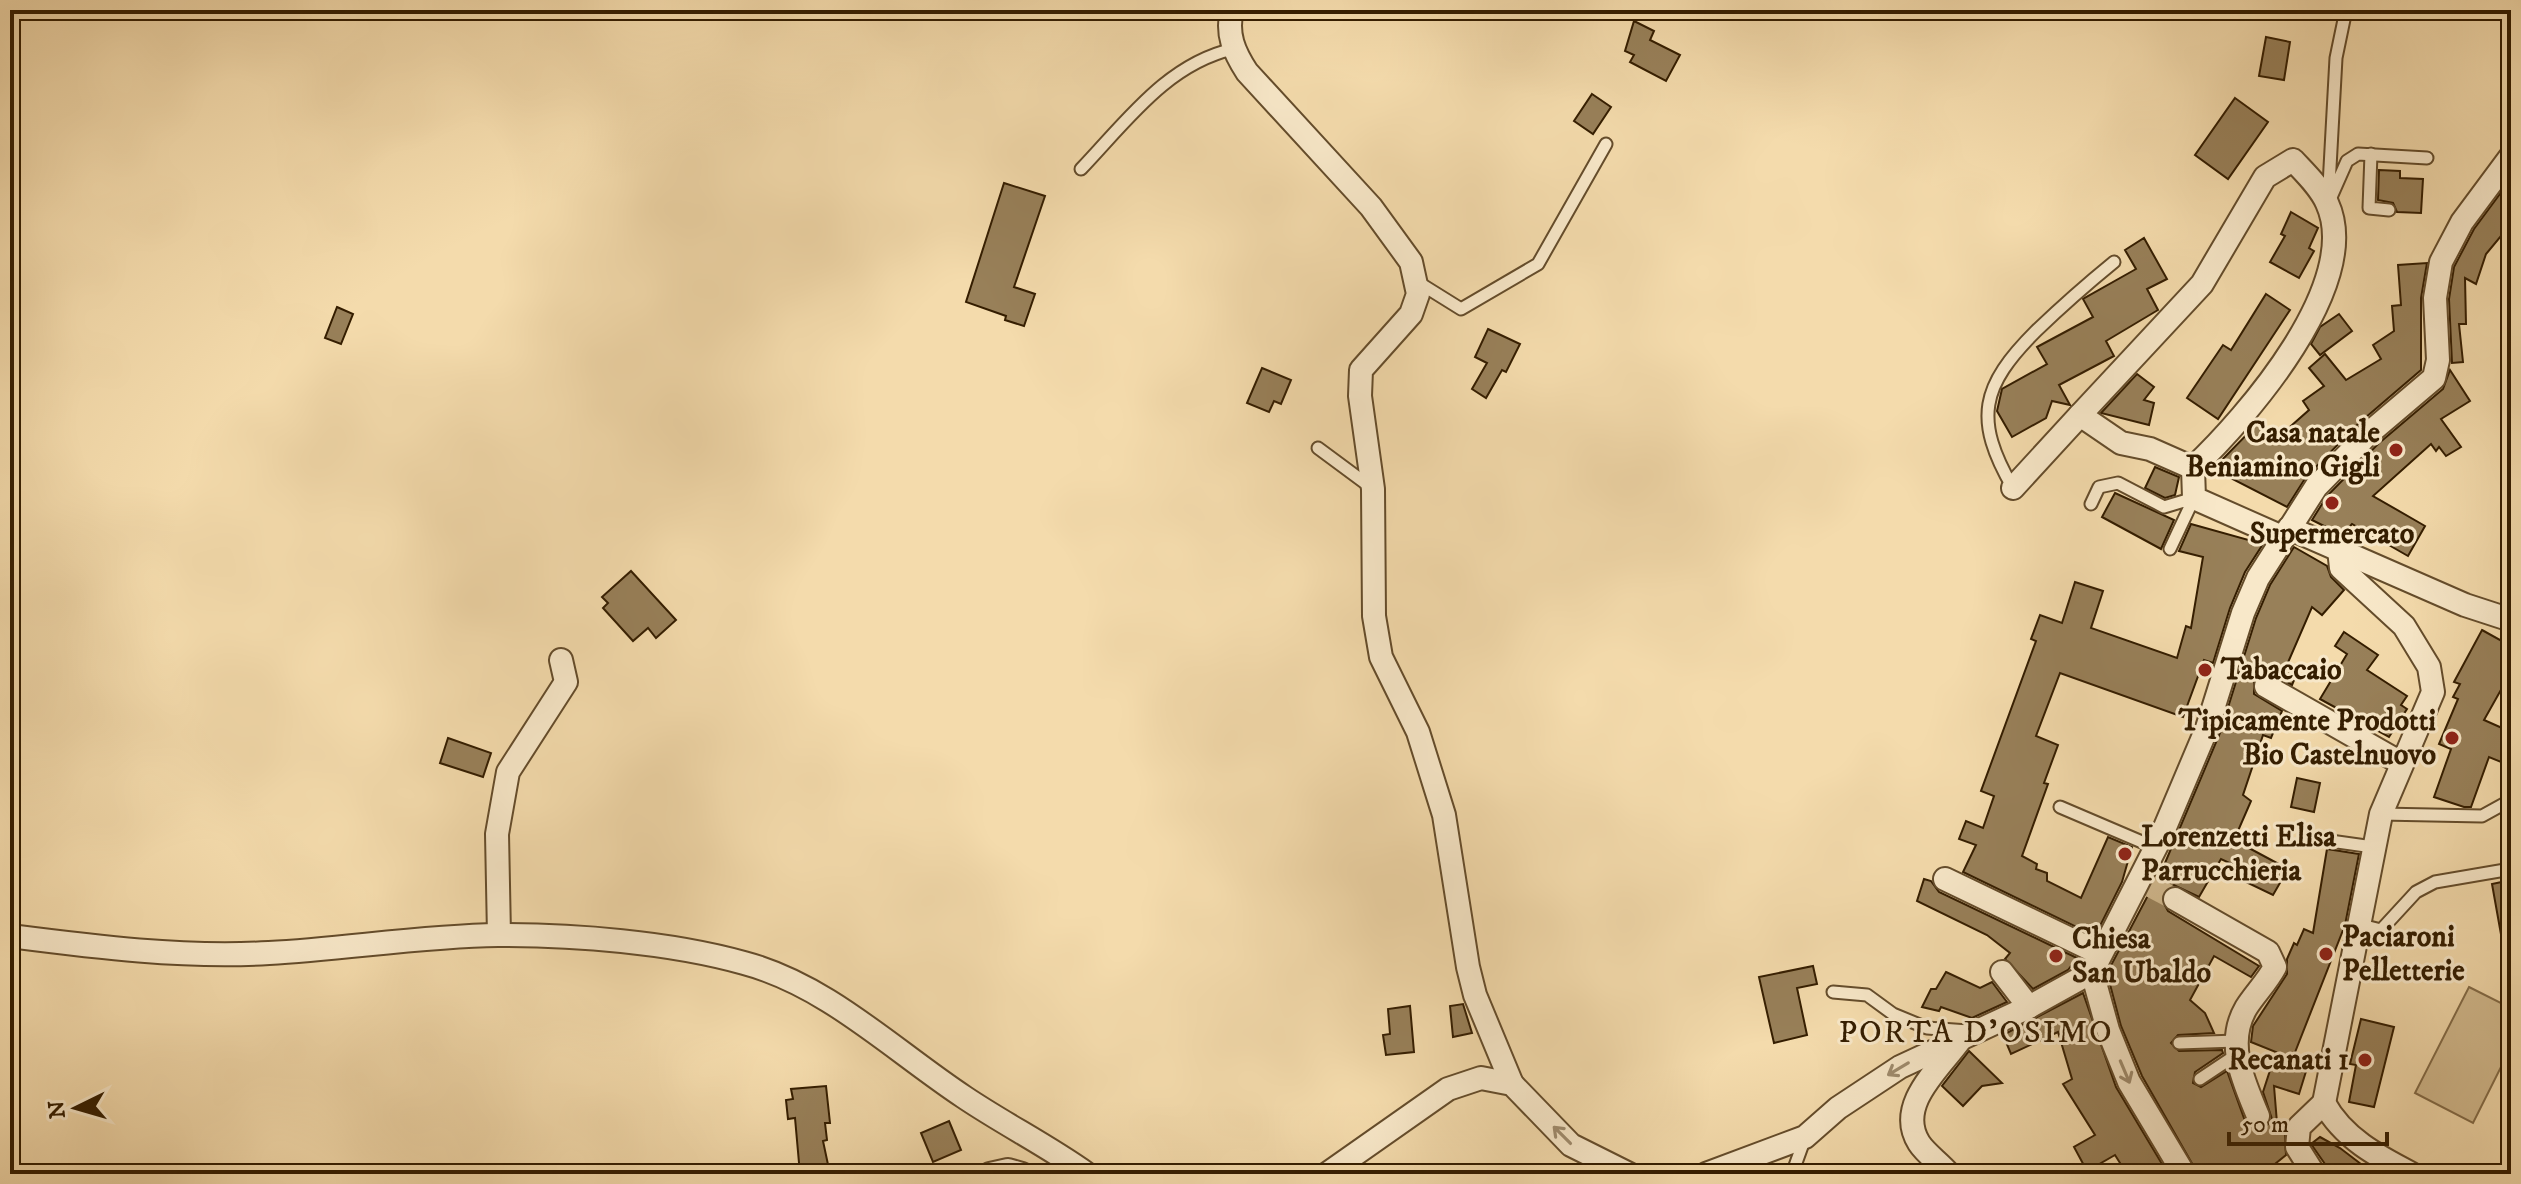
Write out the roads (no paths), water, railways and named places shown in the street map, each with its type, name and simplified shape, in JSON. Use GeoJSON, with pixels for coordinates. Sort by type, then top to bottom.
{"type":"FeatureCollection","features":[{"type":"Feature","properties":{"kind":"street"},"geometry":{"type":"LineString","coordinates":[[1232,10],[1229,23],[1233,49],[1247,72],[1371,207],[1411,262],[1418,294],[1411,314],[1361,370],[1360,396],[1373,489],[1374,616],[1381,657],[1418,732],[1440,801],[1471,981],[1512,1084],[1571,1145],[1629,1174]]}},
{"type":"Feature","properties":{"kind":"street"},"geometry":{"type":"LineString","coordinates":[[1706,1174],[1805,1137],[1838,1108],[1900,1067],[2029,1007],[2095,962],[2145,883],[2156,848],[2207,728],[2243,613],[2286,533],[2316,487],[2368,434],[2434,378],[2438,360],[2435,298],[2441,262],[2462,222],[2511,156]]}},
{"type":"Feature","properties":{"kind":"street"},"geometry":{"type":"LineString","coordinates":[[2013,488],[2202,284],[2265,177],[2293,160],[2328,204],[2334,251],[2313,312],[2280,370],[2234,429],[2193,468],[2194,498],[2286,533],[2339,549],[2465,605],[2511,620]]}},
{"type":"Feature","properties":{"kind":"street"},"geometry":{"type":"LineString","coordinates":[[2080,415],[2121,443],[2150,449],[2193,468]]}},
{"type":"Feature","properties":{"kind":"street"},"geometry":{"type":"LineString","coordinates":[[2339,549],[2341,568],[2404,626],[2429,667],[2433,692],[2381,814],[2324,1103],[2334,1121],[2356,1142],[2412,1174]]}},
{"type":"Feature","properties":{"kind":"street"},"geometry":{"type":"LineString","coordinates":[[499,935],[500,805],[508,772],[566,682],[561,660]]}},
{"type":"Feature","properties":{"kind":"street"},"geometry":{"type":"LineString","coordinates":[[2266,686],[2401,763]]}},
{"type":"Feature","properties":{"kind":"street"},"geometry":{"type":"LineString","coordinates":[[1945,879],[2095,962]]}},
{"type":"Feature","properties":{"kind":"street"},"geometry":{"type":"LineString","coordinates":[[2175,899],[2268,952],[2273,959],[2275,967],[2246,1008],[2236,1048],[2258,1116]]}},
{"type":"Feature","properties":{"kind":"street"},"geometry":{"type":"LineString","coordinates":[[10,936],[110,948],[198,954],[268,953],[499,935],[685,950],[745,963],[798,983],[965,1098],[1087,1174]]}},
{"type":"Feature","properties":{"kind":"street"},"geometry":{"type":"LineString","coordinates":[[2095,962],[2108,1030],[2129,1082],[2184,1174]]}},
{"type":"Feature","properties":{"kind":"street"},"geometry":{"type":"LineString","coordinates":[[2002,972],[2029,1007]]}},
{"type":"Feature","properties":{"kind":"street"},"geometry":{"type":"LineString","coordinates":[[1949,1174],[1919,1145],[1913,1116],[1919,1092],[1968,1033]]}},
{"type":"Feature","properties":{"kind":"street"},"geometry":{"type":"LineString","coordinates":[[1327,1174],[1448,1089],[1481,1078],[1512,1084]]}},
{"type":"Feature","properties":{"kind":"street"},"geometry":{"type":"LineString","coordinates":[[2314,1174],[2297,1147],[2299,1127],[2314,1108],[2324,1103]]}},
{"type":"Feature","properties":{"kind":"street"},"geometry":{"type":"LineString","coordinates":[[990,1174],[1008,1170],[1022,1174]]}},
{"type":"Feature","properties":{"kind":"lane"},"geometry":{"type":"LineString","coordinates":[[2328,204],[2336,58],[2346,10]]}},
{"type":"Feature","properties":{"kind":"lane"},"geometry":{"type":"LineString","coordinates":[[1081,169],[1160,85],[1207,55],[1233,49]]}},
{"type":"Feature","properties":{"kind":"lane"},"geometry":{"type":"LineString","coordinates":[[1415,281],[1461,309],[1538,264],[1606,144]]}},
{"type":"Feature","properties":{"kind":"lane"},"geometry":{"type":"LineString","coordinates":[[2328,204],[2347,161],[2358,154],[2427,158]]}},
{"type":"Feature","properties":{"kind":"lane"},"geometry":{"type":"LineString","coordinates":[[2371,154],[2369,208],[2389,210]]}},
{"type":"Feature","properties":{"kind":"lane"},"geometry":{"type":"LineString","coordinates":[[2013,488],[1997,460],[1987,418],[1988,398],[1997,374],[2063,304],[2114,262]]}},
{"type":"Feature","properties":{"kind":"lane"},"geometry":{"type":"LineString","coordinates":[[1318,448],[1373,489]]}},
{"type":"Feature","properties":{"kind":"lane"},"geometry":{"type":"LineString","coordinates":[[2091,504],[2099,487],[2118,483],[2164,507],[2194,498]]}},
{"type":"Feature","properties":{"kind":"lane"},"geometry":{"type":"LineString","coordinates":[[2170,549],[2194,498]]}},
{"type":"Feature","properties":{"kind":"lane"},"geometry":{"type":"LineString","coordinates":[[2381,814],[2482,816],[2511,800]]}},
{"type":"Feature","properties":{"kind":"lane"},"geometry":{"type":"LineString","coordinates":[[2060,807],[2156,848]]}},
{"type":"Feature","properties":{"kind":"lane"},"geometry":{"type":"LineString","coordinates":[[2309,838],[2373,847]]}},
{"type":"Feature","properties":{"kind":"lane"},"geometry":{"type":"LineString","coordinates":[[2361,925],[2381,930],[2416,892],[2435,882],[2511,869]]}},
{"type":"Feature","properties":{"kind":"lane"},"geometry":{"type":"LineString","coordinates":[[1833,992],[1867,995],[1893,1014],[1927,1028],[1968,1033]]}},
{"type":"Feature","properties":{"kind":"lane"},"geometry":{"type":"LineString","coordinates":[[2179,1043],[2236,1048]]}},
{"type":"Feature","properties":{"kind":"lane"},"geometry":{"type":"LineString","coordinates":[[2200,1079],[2236,1048]]}},
{"type":"Feature","properties":{"kind":"lane"},"geometry":{"type":"LineString","coordinates":[[1792,1174],[1805,1137]]}},
{"type":"Feature","properties":{"kind":"tunnel"},"geometry":{"type":"LineString","coordinates":[[2150,886],[2175,899]]}},
{"type":"Feature","properties":{"kind":"place","name":"Casa natale Beniamino Gigli"},"geometry":{"type":"Point","coordinates":[2396,450]}},
{"type":"Feature","properties":{"kind":"place","name":"Supermercato"},"geometry":{"type":"Point","coordinates":[2332,503]}},
{"type":"Feature","properties":{"kind":"place","name":"Tabaccaio"},"geometry":{"type":"Point","coordinates":[2205,670]}},
{"type":"Feature","properties":{"kind":"place","name":"Tipicamente Prodotti Bio Castelnuovo"},"geometry":{"type":"Point","coordinates":[2452,738]}},
{"type":"Feature","properties":{"kind":"place","name":"Lorenzetti Elisa Parrucchieria"},"geometry":{"type":"Point","coordinates":[2125,854]}},
{"type":"Feature","properties":{"kind":"place","name":"Paciaroni Pelletterie"},"geometry":{"type":"Point","coordinates":[2326,954]}},
{"type":"Feature","properties":{"kind":"place","name":"Chiesa San Ubaldo"},"geometry":{"type":"Point","coordinates":[2056,956]}},
{"type":"Feature","properties":{"kind":"place","name":"Recanati 1"},"geometry":{"type":"Point","coordinates":[2365,1060]}},
{"type":"Feature","properties":{"kind":"district","name":"PORTA D'OSIMO"},"geometry":{"type":"Point","coordinates":[1976,1033]}}]}
